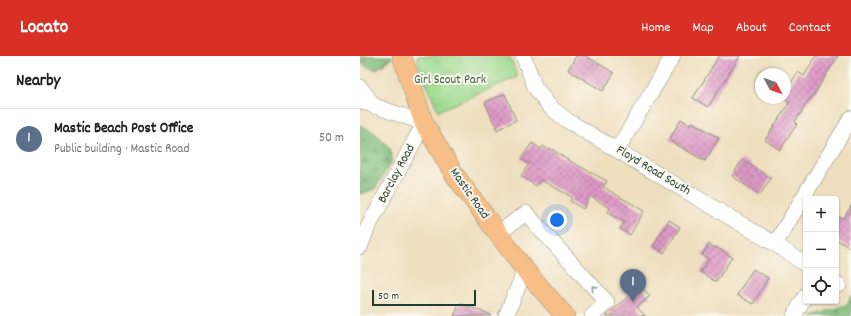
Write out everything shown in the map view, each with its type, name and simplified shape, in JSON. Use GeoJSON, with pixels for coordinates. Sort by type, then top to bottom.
{"type":"FeatureCollection","features":[{"type":"Feature","properties":{"kind":"main road","name":"Mastic Road"},"geometry":{"type":"LineString","coordinates":[[402,56],[424,123],[454,174],[525,270],[565,316]]}},
{"type":"Feature","properties":{"kind":"street","name":"Floyd Road South"},"geometry":{"type":"LineString","coordinates":[[523,56],[535,87],[549,106],[568,121],[776,244],[803,263]]}},
{"type":"Feature","properties":{"kind":"street"},"geometry":{"type":"LineString","coordinates":[[617,150],[673,56]]}},
{"type":"Feature","properties":{"kind":"street"},"geometry":{"type":"LineString","coordinates":[[360,87],[375,107]]}},
{"type":"Feature","properties":{"kind":"street"},"geometry":{"type":"LineString","coordinates":[[360,101],[424,123]]}},
{"type":"Feature","properties":{"kind":"street"},"geometry":{"type":"LineString","coordinates":[[776,244],[851,118]]}},
{"type":"Feature","properties":{"kind":"street","name":"Barclay Road"},"geometry":{"type":"LineString","coordinates":[[360,247],[367,229],[424,123]]}},
{"type":"Feature","properties":{"kind":"street"},"geometry":{"type":"LineString","coordinates":[[497,234],[526,213],[607,302],[592,316]]}},
{"type":"Feature","properties":{"kind":"street"},"geometry":{"type":"LineString","coordinates":[[506,316],[525,270]]}},
{"type":"Feature","properties":{"kind":"street"},"geometry":{"type":"LineString","coordinates":[[794,316],[803,300]]}},
{"type":"Feature","properties":{"kind":"green space"},"geometry":{"type":"Polygon","coordinates":[[[360,56],[392,56],[392,58],[376,70],[365,66],[360,62],[360,56]]]}},
{"type":"Feature","properties":{"kind":"green space","name":"Girl Scout Park"},"geometry":{"type":"Polygon","coordinates":[[[417,56],[510,56],[517,77],[438,111],[419,66],[417,56]]]}},
{"type":"Feature","properties":{"kind":"green space"},"geometry":{"type":"Polygon","coordinates":[[[360,125],[375,133],[390,148],[392,161],[375,189],[360,194],[360,125]]]}},
{"type":"Feature","properties":{"kind":"green space"},"geometry":{"type":"Polygon","coordinates":[[[851,295],[851,316],[812,316],[848,304],[851,295]]]}},
{"type":"Feature","properties":{"kind":"building"},"geometry":{"type":"Polygon","coordinates":[[[576,56],[586,56],[614,73],[603,91],[568,70],[576,56]]]}},
{"type":"Feature","properties":{"kind":"building"},"geometry":{"type":"Polygon","coordinates":[[[719,56],[740,56],[708,107],[693,98],[719,56]]]}},
{"type":"Feature","properties":{"kind":"building"},"geometry":{"type":"Polygon","coordinates":[[[816,56],[838,56],[795,122],[797,124],[780,150],[765,140],[789,104],[791,104],[791,83],[798,72],[804,76],[816,56]]]}},
{"type":"Feature","properties":{"kind":"building"},"geometry":{"type":"Polygon","coordinates":[[[505,94],[516,120],[497,130],[485,102],[505,94]]]}},
{"type":"Feature","properties":{"kind":"building"},"geometry":{"type":"Polygon","coordinates":[[[681,119],[691,125],[692,122],[719,138],[705,161],[669,140],[681,119]]]}},
{"type":"Feature","properties":{"kind":"building"},"geometry":{"type":"Polygon","coordinates":[[[532,143],[541,149],[543,146],[549,150],[550,148],[568,160],[607,181],[603,187],[644,211],[630,235],[620,229],[624,222],[608,213],[610,208],[590,196],[583,209],[570,201],[572,197],[541,180],[536,186],[521,176],[529,164],[521,159],[532,143]]]}},
{"type":"Feature","properties":{"kind":"building"},"geometry":{"type":"Polygon","coordinates":[[[742,160],[771,178],[760,195],[732,176],[742,160]]]}},
{"type":"Feature","properties":{"kind":"building"},"geometry":{"type":"Polygon","coordinates":[[[851,206],[851,249],[839,241],[839,217],[843,219],[851,206]]]}},
{"type":"Feature","properties":{"kind":"building"},"geometry":{"type":"Polygon","coordinates":[[[669,220],[680,227],[664,253],[653,246],[669,220]]]}},
{"type":"Feature","properties":{"kind":"building"},"geometry":{"type":"Polygon","coordinates":[[[709,244],[732,257],[716,282],[700,272],[709,259],[702,255],[709,244]]]}},
{"type":"Feature","properties":{"kind":"building"},"geometry":{"type":"Polygon","coordinates":[[[753,269],[768,278],[753,304],[737,295],[753,269]]]}},
{"type":"Feature","properties":{"kind":"building"},"geometry":{"type":"Polygon","coordinates":[[[640,286],[650,296],[637,307],[645,316],[606,316],[640,286]]]}},
{"type":"Feature","properties":{"kind":"building"},"geometry":{"type":"Polygon","coordinates":[[[460,303],[491,315],[491,316],[454,316],[460,303]]]}},
{"type":"Feature","properties":{"kind":"place","name":"Mastic Beach Post Office"},"geometry":{"type":"Point","coordinates":[633,302]}}]}
